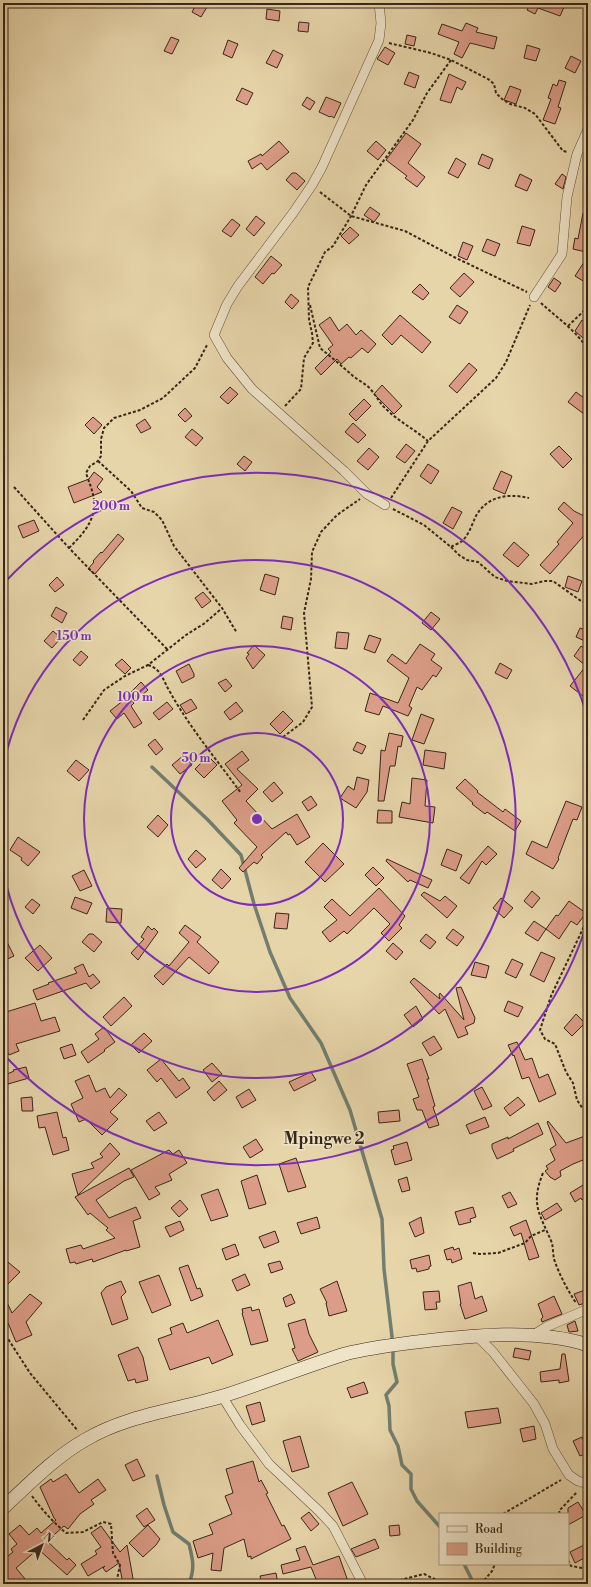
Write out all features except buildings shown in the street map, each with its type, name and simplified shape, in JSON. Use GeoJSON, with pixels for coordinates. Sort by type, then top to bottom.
{"type":"FeatureCollection","features":[{"type":"Feature","properties":{"kind":"street"},"geometry":{"type":"LineString","coordinates":[[379,3],[381,23],[379,40],[322,166],[312,185],[238,286],[227,304],[214,336],[227,358],[252,389],[344,471],[367,494],[385,505]]}},
{"type":"Feature","properties":{"kind":"street"},"geometry":{"type":"LineString","coordinates":[[534,296],[562,254],[567,197],[577,154],[588,129]]}},
{"type":"Feature","properties":{"kind":"street"},"geometry":{"type":"LineString","coordinates":[[533,1335],[546,1327],[584,1310]]}},
{"type":"Feature","properties":{"kind":"street"},"geometry":{"type":"LineString","coordinates":[[3,1508],[52,1464],[84,1440],[118,1424],[222,1396],[347,1354],[393,1345],[477,1336],[533,1335],[567,1339],[588,1345]]}},
{"type":"Feature","properties":{"kind":"street"},"geometry":{"type":"LineString","coordinates":[[477,1336],[493,1352],[534,1404],[545,1424],[553,1449],[569,1475],[586,1484]]}},
{"type":"Feature","properties":{"kind":"street"},"geometry":{"type":"LineString","coordinates":[[222,1396],[240,1425],[269,1464],[333,1526],[363,1584]]}},
{"type":"Feature","properties":{"kind":"path"},"geometry":{"type":"LineString","coordinates":[[379,40],[431,52],[451,60],[488,79],[494,84],[496,93],[502,99],[510,104],[525,108],[535,114],[563,151],[577,154]]}},
{"type":"Feature","properties":{"kind":"path"},"geometry":{"type":"LineString","coordinates":[[279,412],[301,389],[304,358],[313,343],[309,320],[308,287],[325,252],[333,246],[351,216],[366,185],[413,120],[427,93],[451,60]]}},
{"type":"Feature","properties":{"kind":"path"},"geometry":{"type":"LineString","coordinates":[[312,185],[351,216],[405,231],[534,296],[568,326],[588,350]]}},
{"type":"Feature","properties":{"kind":"path"},"geometry":{"type":"LineString","coordinates":[[534,296],[506,362],[496,378],[428,441],[396,491],[385,505],[424,525],[459,555],[478,562],[496,577],[532,584],[544,581],[553,581],[581,601],[588,603]]}},
{"type":"Feature","properties":{"kind":"path"},"geometry":{"type":"LineString","coordinates":[[309,300],[320,348],[354,377],[363,382],[372,391],[376,399],[384,408],[401,422],[413,428],[428,441]]}},
{"type":"Feature","properties":{"kind":"path"},"geometry":{"type":"LineString","coordinates":[[568,326],[588,307]]}},
{"type":"Feature","properties":{"kind":"path"},"geometry":{"type":"LineString","coordinates":[[69,548],[83,534],[92,518],[94,500],[86,473],[90,466],[98,461],[102,456],[101,440],[104,428],[114,418],[140,410],[163,398],[195,368],[214,336]]}},
{"type":"Feature","properties":{"kind":"path"},"geometry":{"type":"LineString","coordinates":[[98,461],[131,491],[142,508],[154,512],[162,520],[174,546],[222,608],[237,633]]}},
{"type":"Feature","properties":{"kind":"path"},"geometry":{"type":"LineString","coordinates":[[14,487],[69,548],[167,649]]}},
{"type":"Feature","properties":{"kind":"path"},"geometry":{"type":"LineString","coordinates":[[284,737],[303,722],[312,707],[304,613],[311,579],[312,552],[321,532],[337,516],[367,494]]}},
{"type":"Feature","properties":{"kind":"path"},"geometry":{"type":"LineString","coordinates":[[451,547],[462,541],[476,515],[488,501],[501,496],[516,495],[529,498]]}},
{"type":"Feature","properties":{"kind":"path"},"geometry":{"type":"LineString","coordinates":[[83,720],[104,690],[125,676],[148,665],[167,649],[205,623],[222,608]]}},
{"type":"Feature","properties":{"kind":"path"},"geometry":{"type":"LineString","coordinates":[[148,665],[156,667],[162,675],[181,710],[241,793]]}},
{"type":"Feature","properties":{"kind":"path"},"geometry":{"type":"LineString","coordinates":[[588,918],[551,996],[540,1030],[545,1039],[555,1044],[566,1072],[573,1083],[577,1100],[583,1109],[588,1113]]}},
{"type":"Feature","properties":{"kind":"path"},"geometry":{"type":"LineString","coordinates":[[543,1173],[537,1189],[537,1210],[552,1245],[559,1271],[584,1310]]}},
{"type":"Feature","properties":{"kind":"path"},"geometry":{"type":"LineString","coordinates":[[473,1253],[498,1253],[525,1243],[531,1236],[545,1230]]}},
{"type":"Feature","properties":{"kind":"path"},"geometry":{"type":"LineString","coordinates":[[3,1331],[30,1373],[73,1423],[84,1440]]}},
{"type":"Feature","properties":{"kind":"path"},"geometry":{"type":"LineString","coordinates":[[505,1513],[569,1475]]}},
{"type":"Feature","properties":{"kind":"path"},"geometry":{"type":"LineString","coordinates":[[560,1513],[560,1511],[586,1484]]}},
{"type":"Feature","properties":{"kind":"path"},"geometry":{"type":"LineString","coordinates":[[25,1488],[49,1518],[66,1533],[83,1532],[102,1522],[111,1524],[113,1553],[120,1565],[116,1584]]}},
{"type":"Feature","properties":{"kind":"path"},"geometry":{"type":"LineString","coordinates":[[569,1562],[571,1566],[588,1569]]}},
{"type":"Feature","properties":{"kind":"path"},"geometry":{"type":"LineString","coordinates":[[481,1584],[494,1565]]}},
{"type":"Feature","properties":{"kind":"path"},"geometry":{"type":"LineString","coordinates":[[385,1584],[424,1574],[445,1584]]}},
{"type":"Feature","properties":{"kind":"waterway"},"geometry":{"type":"LineString","coordinates":[[152,767],[208,820],[241,855],[254,904],[270,952],[290,998],[321,1043],[350,1110],[382,1219],[384,1269],[393,1345],[393,1364],[397,1382],[386,1395],[389,1406],[390,1430],[398,1446],[402,1465],[411,1474],[411,1489],[417,1501],[439,1526]]}},
{"type":"Feature","properties":{"kind":"waterway"},"geometry":{"type":"LineString","coordinates":[[157,1476],[164,1505],[173,1532],[189,1544],[193,1564],[189,1584]]}},
{"type":"Feature","properties":{"kind":"waterway"},"geometry":{"type":"LineString","coordinates":[[464,1565],[474,1584]]}},
{"type":"Feature","properties":{"kind":"district","name":"Mpingwe 2"},"geometry":{"type":"Point","coordinates":[324,1139]}}]}
